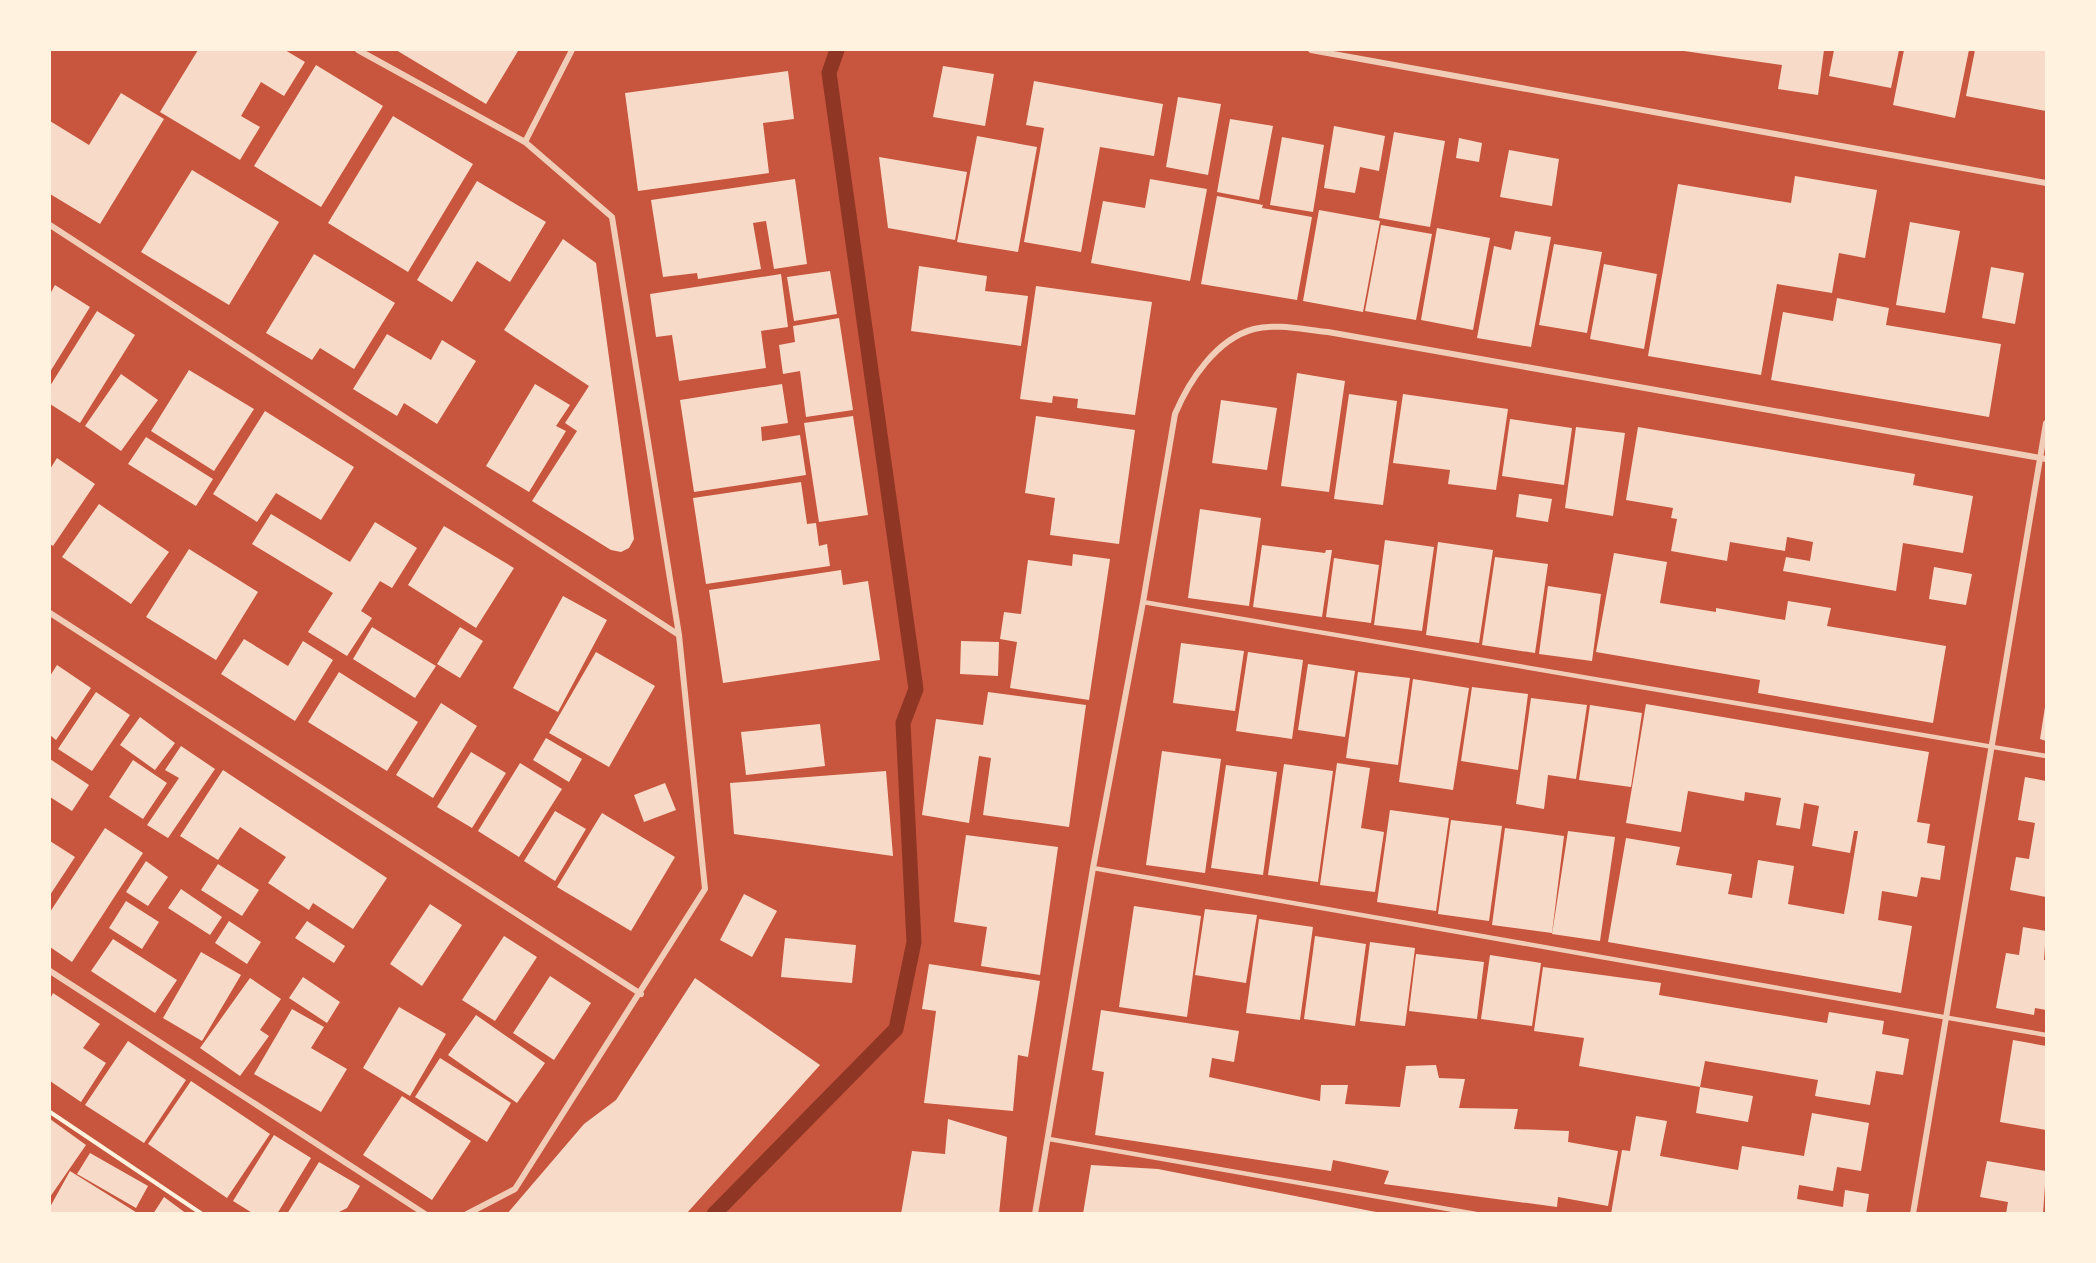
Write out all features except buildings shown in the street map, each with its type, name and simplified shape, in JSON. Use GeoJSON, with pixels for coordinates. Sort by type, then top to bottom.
{"type":"FeatureCollection","features":[{"type":"Feature","properties":{"kind":"street"},"geometry":{"type":"LineString","coordinates":[[358,50],[525,142],[612,217],[679,635],[705,889],[641,994],[515,1189],[467,1214]]}},
{"type":"Feature","properties":{"kind":"street"},"geometry":{"type":"LineString","coordinates":[[525,142],[572,50]]}},
{"type":"Feature","properties":{"kind":"street"},"geometry":{"type":"LineString","coordinates":[[1311,50],[2046,183]]}},
{"type":"Feature","properties":{"kind":"street"},"geometry":{"type":"LineString","coordinates":[[50,225],[679,635]]}},
{"type":"Feature","properties":{"kind":"street"},"geometry":{"type":"LineString","coordinates":[[1035,1214],[1093,868],[1143,602],[1175,414],[1183,395],[1221,347],[1254,329],[1286,328],[1340,334],[2043,459]]}},
{"type":"Feature","properties":{"kind":"street"},"geometry":{"type":"LineString","coordinates":[[1913,1214],[1990,746],[2043,459],[2046,423]]}},
{"type":"Feature","properties":{"kind":"street"},"geometry":{"type":"LineString","coordinates":[[50,613],[641,994]]}},
{"type":"Feature","properties":{"kind":"street"},"geometry":{"type":"LineString","coordinates":[[50,971],[425,1214]]}},
{"type":"Feature","properties":{"kind":"lane"},"geometry":{"type":"LineString","coordinates":[[1143,602],[2046,756]]}},
{"type":"Feature","properties":{"kind":"lane"},"geometry":{"type":"LineString","coordinates":[[1093,868],[2046,1035]]}},
{"type":"Feature","properties":{"kind":"lane"},"geometry":{"type":"LineString","coordinates":[[1049,1139],[1476,1214]]}},
{"type":"Feature","properties":{"kind":"path"},"geometry":{"type":"LineString","coordinates":[[50,1112],[202,1214]]}},
{"type":"Feature","properties":{"kind":"waterway"},"geometry":{"type":"LineString","coordinates":[[714,1214],[896,1029],[914,942],[903,723],[916,689],[829,73],[837,50]]}}]}
